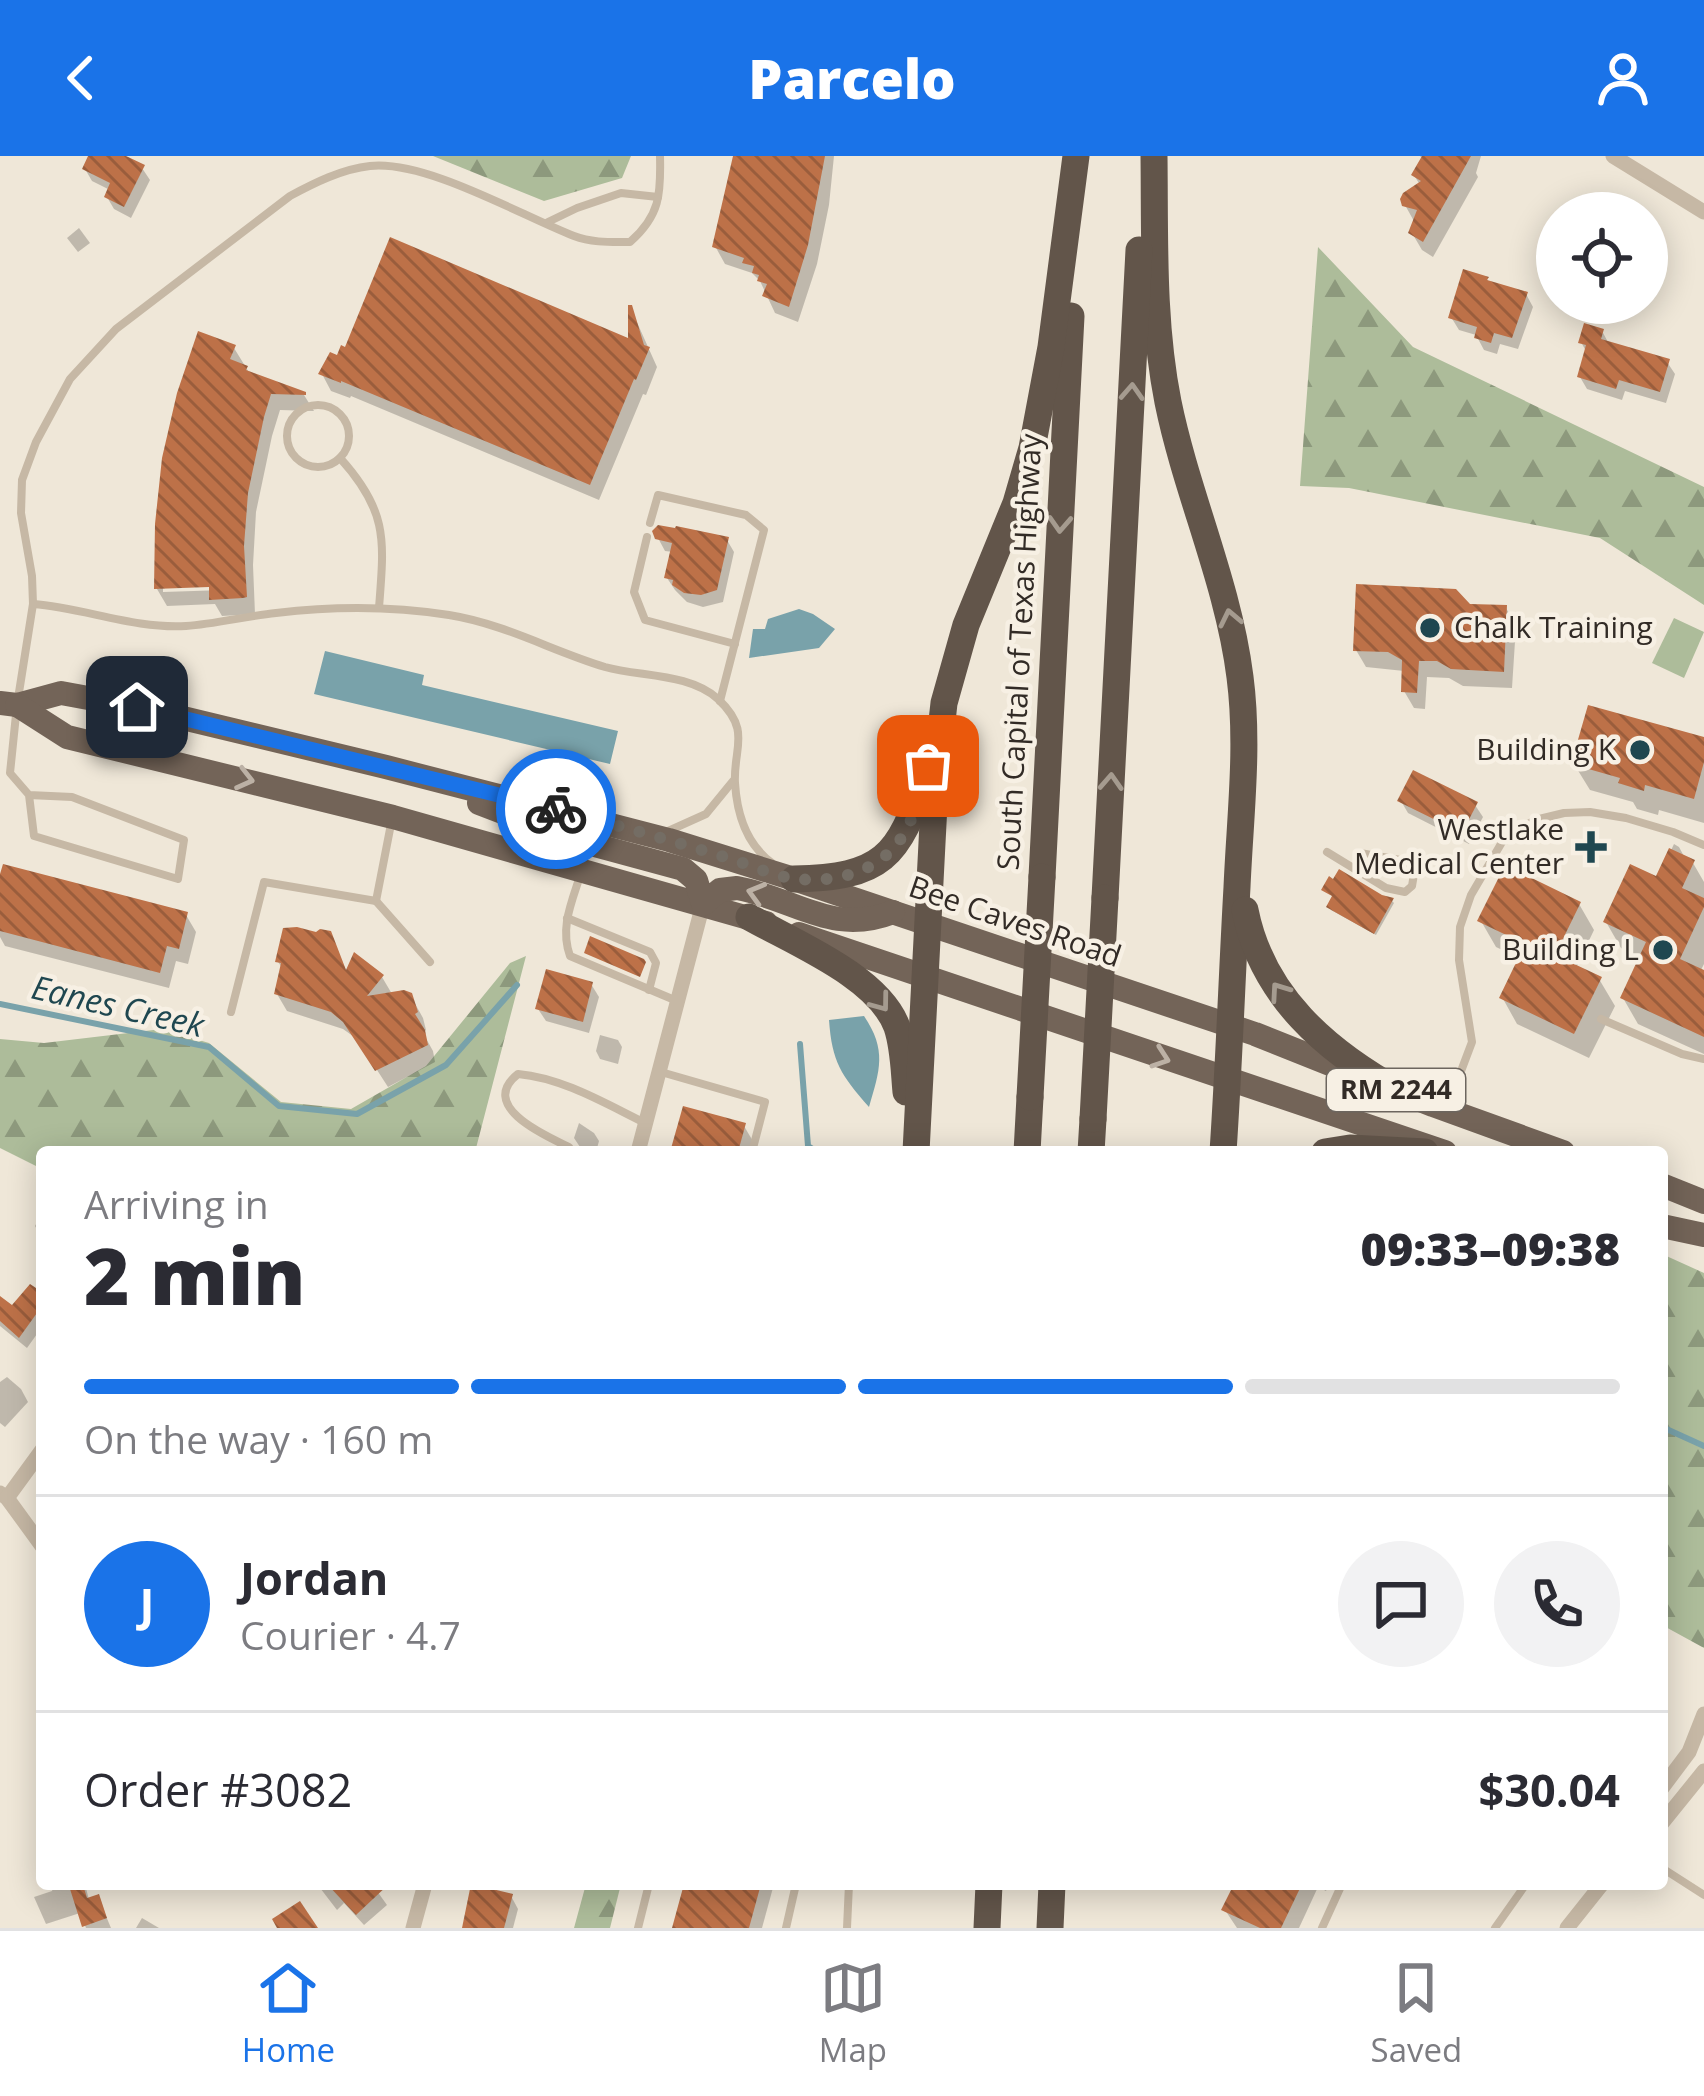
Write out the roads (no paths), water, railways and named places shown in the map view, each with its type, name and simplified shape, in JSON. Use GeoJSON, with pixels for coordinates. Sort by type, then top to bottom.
{"type":"FeatureCollection","features":[{"type":"Feature","properties":{"kind":"highway"},"geometry":{"type":"LineString","coordinates":[[914,1146],[942,721],[966,625],[1016,502],[1032,448],[1078,156]]}},
{"type":"Feature","properties":{"kind":"highway","name":"South Capital of Texas Highway"},"geometry":{"type":"LineString","coordinates":[[1027,1146],[1078,156]]}},
{"type":"Feature","properties":{"kind":"highway"},"geometry":{"type":"LineString","coordinates":[[1091,1146],[1144,156]]}},
{"type":"Feature","properties":{"kind":"highway"},"geometry":{"type":"LineString","coordinates":[[1154,156],[1157,298],[1166,389],[1227,605],[1241,683],[1243,764],[1223,1146]]}},
{"type":"Feature","properties":{"kind":"highway"},"geometry":{"type":"LineString","coordinates":[[794,879],[849,875],[889,853],[910,821],[942,721]]}},
{"type":"Feature","properties":{"kind":"highway"},"geometry":{"type":"LineString","coordinates":[[1238,864],[1255,949],[1277,992],[1319,1036],[1400,1092]]}},
{"type":"Feature","properties":{"kind":"highway"},"geometry":{"type":"LineString","coordinates":[[749,917],[860,981],[886,1006],[901,1042],[913,1146]]}},
{"type":"Feature","properties":{"kind":"highway"},"geometry":{"type":"LineString","coordinates":[[980,1890],[983,1928]]}},
{"type":"Feature","properties":{"kind":"highway"},"geometry":{"type":"LineString","coordinates":[[983,1928],[988,1890]]}},
{"type":"Feature","properties":{"kind":"highway"},"geometry":{"type":"LineString","coordinates":[[1050,1923],[1053,1890]]}},
{"type":"Feature","properties":{"kind":"main road","name":"Bee Caves Road"},"geometry":{"type":"LineString","coordinates":[[8,704],[61,693],[137,707],[656,836],[1229,1025],[1546,1146]]}},
{"type":"Feature","properties":{"kind":"main road","name":"RM 2244"},"geometry":{"type":"LineString","coordinates":[[8,704],[67,737],[393,817],[749,917],[1427,1146]]}},
{"type":"Feature","properties":{"kind":"main road"},"geometry":{"type":"LineString","coordinates":[[386,766],[544,829],[683,869],[696,880],[703,904],[720,890],[737,887],[839,920],[863,922],[893,912]]}},
{"type":"Feature","properties":{"kind":"main road"},"geometry":{"type":"LineString","coordinates":[[1668,1187],[1704,1202]]}},
{"type":"Feature","properties":{"kind":"main road"},"geometry":{"type":"LineString","coordinates":[[1668,1227],[1704,1235]]}},
{"type":"Feature","properties":{"kind":"street"},"geometry":{"type":"LineString","coordinates":[[1612,156],[1704,212]]}},
{"type":"Feature","properties":{"kind":"street"},"geometry":{"type":"LineString","coordinates":[[640,1146],[703,904]]}},
{"type":"Feature","properties":{"kind":"street"},"geometry":{"type":"LineString","coordinates":[[36,1457],[4,1496],[36,1538]]}},
{"type":"Feature","properties":{"kind":"street"},"geometry":{"type":"LineString","coordinates":[[1668,1780],[1694,1744],[1704,1714]]}},
{"type":"Feature","properties":{"kind":"street"},"geometry":{"type":"LineString","coordinates":[[1668,1816],[1704,1771]]}},
{"type":"Feature","properties":{"kind":"street"},"geometry":{"type":"LineString","coordinates":[[413,1928],[423,1890]]}},
{"type":"Feature","properties":{"kind":"street"},"geometry":{"type":"LineString","coordinates":[[1567,1928],[1597,1890]]}},
{"type":"Feature","properties":{"kind":"lane"},"geometry":{"type":"LineString","coordinates":[[29,795],[34,836],[178,879],[184,840],[72,797],[29,795],[5,773],[8,704],[33,604],[21,513],[22,480],[36,442],[70,379],[116,329],[290,196],[321,180],[369,166],[404,168],[441,179],[577,238],[630,242],[646,228],[656,209],[660,156]]}},
{"type":"Feature","properties":{"kind":"lane"},"geometry":{"type":"LineString","coordinates":[[547,223],[621,193],[658,197]]}},
{"type":"Feature","properties":{"kind":"lane"},"geometry":{"type":"LineString","coordinates":[[318,405],[340,414],[350,436],[340,458],[319,467],[297,458],[287,436],[296,415],[318,405]]}},
{"type":"Feature","properties":{"kind":"lane"},"geometry":{"type":"LineString","coordinates":[[340,458],[354,473],[382,526],[379,608]]}},
{"type":"Feature","properties":{"kind":"lane"},"geometry":{"type":"LineString","coordinates":[[650,523],[658,495],[746,515],[764,530],[720,701]]}},
{"type":"Feature","properties":{"kind":"lane"},"geometry":{"type":"LineString","coordinates":[[647,537],[634,592],[645,620],[735,644]]}},
{"type":"Feature","properties":{"kind":"lane"},"geometry":{"type":"LineString","coordinates":[[33,604],[159,626],[308,609],[379,608],[452,616],[491,624],[608,668],[705,689],[732,716],[739,732],[734,780],[754,850],[794,879]]}},
{"type":"Feature","properties":{"kind":"lane"},"geometry":{"type":"LineString","coordinates":[[656,836],[706,814],[734,780]]}},
{"type":"Feature","properties":{"kind":"lane"},"geometry":{"type":"LineString","coordinates":[[1446,1110],[1472,1042],[1460,927],[1471,895],[1504,837],[1534,820],[1590,812],[1626,818],[1704,845]]}},
{"type":"Feature","properties":{"kind":"lane"},"geometry":{"type":"LineString","coordinates":[[376,901],[393,817]]}},
{"type":"Feature","properties":{"kind":"lane"},"geometry":{"type":"LineString","coordinates":[[1328,852],[1386,888],[1406,892],[1412,886],[1414,874],[1406,861],[1360,853]]}},
{"type":"Feature","properties":{"kind":"lane"},"geometry":{"type":"LineString","coordinates":[[583,869],[567,918],[564,940],[570,956],[677,1001]]}},
{"type":"Feature","properties":{"kind":"lane"},"geometry":{"type":"LineString","coordinates":[[231,1012],[263,882],[376,901],[430,962]]}},
{"type":"Feature","properties":{"kind":"lane"},"geometry":{"type":"LineString","coordinates":[[567,918],[650,952],[656,962],[649,989]]}},
{"type":"Feature","properties":{"kind":"lane"},"geometry":{"type":"LineString","coordinates":[[1601,1019],[1704,1059]]}},
{"type":"Feature","properties":{"kind":"lane"},"geometry":{"type":"LineString","coordinates":[[661,1072],[765,1102],[754,1146]]}},
{"type":"Feature","properties":{"kind":"lane"},"geometry":{"type":"LineString","coordinates":[[567,1146],[517,1118],[508,1103],[510,1080],[518,1074],[532,1075],[647,1123]]}},
{"type":"Feature","properties":{"kind":"lane"},"geometry":{"type":"LineString","coordinates":[[1668,1872],[1704,1895]]}},
{"type":"Feature","properties":{"kind":"lane"},"geometry":{"type":"LineString","coordinates":[[638,1928],[648,1890]]}},
{"type":"Feature","properties":{"kind":"lane"},"geometry":{"type":"LineString","coordinates":[[786,1928],[795,1890]]}},
{"type":"Feature","properties":{"kind":"lane"},"geometry":{"type":"LineString","coordinates":[[847,1928],[849,1890]]}},
{"type":"Feature","properties":{"kind":"lane"},"geometry":{"type":"LineString","coordinates":[[1322,1928],[1339,1890]]}},
{"type":"Feature","properties":{"kind":"lane"},"geometry":{"type":"LineString","coordinates":[[1495,1928],[1522,1890]]}},
{"type":"Feature","properties":{"kind":"water"},"geometry":{"type":"Polygon","coordinates":[[[799,609],[835,629],[819,648],[749,658],[753,629],[765,629],[768,619],[799,609]]]}},
{"type":"Feature","properties":{"kind":"water"},"geometry":{"type":"Polygon","coordinates":[[[325,651],[424,675],[422,685],[618,731],[610,764],[314,694],[325,651]]]}},
{"type":"Feature","properties":{"kind":"water"},"geometry":{"type":"Polygon","coordinates":[[[864,1016],[879,1050],[869,1107],[840,1067],[829,1020],[864,1016]]]}},
{"type":"Feature","properties":{"kind":"waterway","name":"Eanes Creek"},"geometry":{"type":"LineString","coordinates":[[0,1004],[209,1047],[279,1106],[357,1114],[446,1065],[517,985]]}},
{"type":"Feature","properties":{"kind":"waterway","name":"Eanes Creek"},"geometry":{"type":"LineString","coordinates":[[800,1044],[808,1146]]}},
{"type":"Feature","properties":{"kind":"waterway","name":"Eanes Creek"},"geometry":{"type":"LineString","coordinates":[[1668,1430],[1704,1446]]}},
{"type":"Feature","properties":{"kind":"place","name":"Chalk Training"},"geometry":{"type":"Point","coordinates":[1430,628]}},
{"type":"Feature","properties":{"kind":"place","name":"Building K"},"geometry":{"type":"Point","coordinates":[1640,750]}},
{"type":"Feature","properties":{"kind":"place","name":"Westlake Medical Center"},"geometry":{"type":"Point","coordinates":[1591,847]}},
{"type":"Feature","properties":{"kind":"place","name":"Building L"},"geometry":{"type":"Point","coordinates":[1663,950]}}]}
